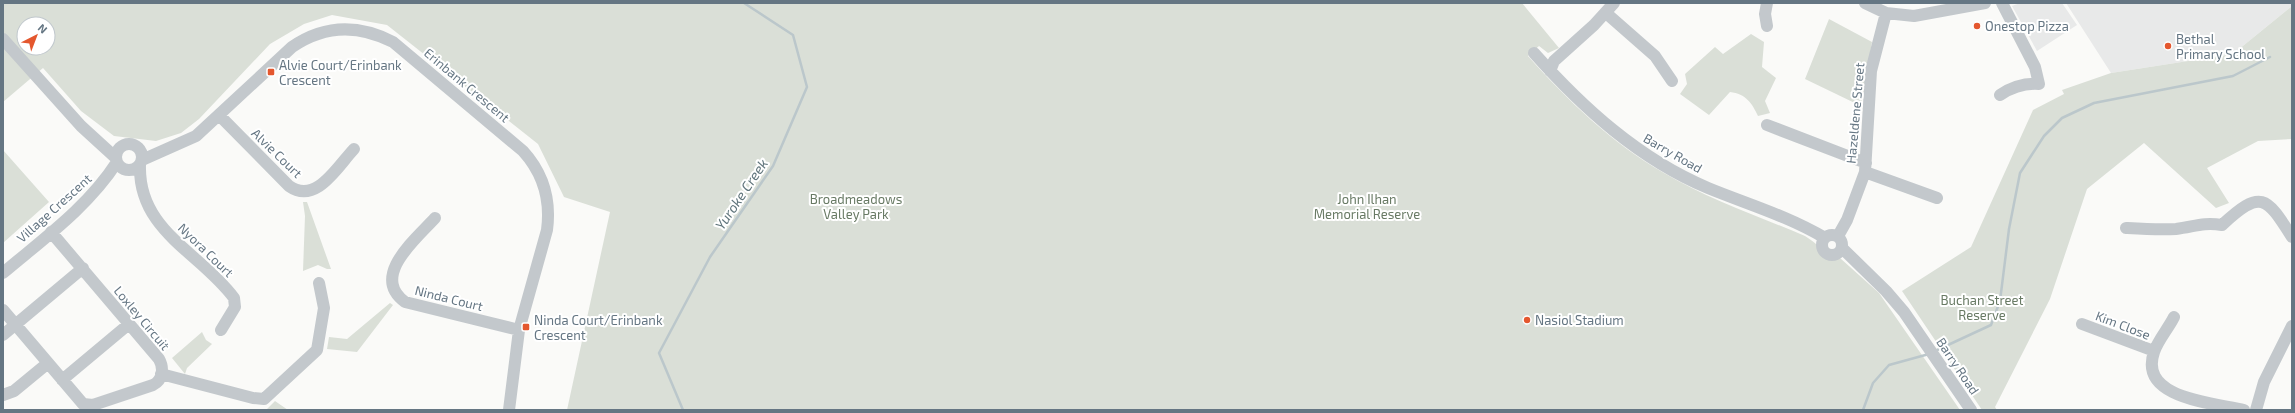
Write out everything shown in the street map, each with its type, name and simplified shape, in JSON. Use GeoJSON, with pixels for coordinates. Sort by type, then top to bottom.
{"type":"FeatureCollection","features":[{"type":"Feature","properties":{"kind":"street"},"geometry":{"type":"LineString","coordinates":[[1550,71],[1554,61],[1594,26],[1614,3]]}},
{"type":"Feature","properties":{"kind":"street"},"geometry":{"type":"LineString","coordinates":[[1767,3],[1765,14],[1767,26]]}},
{"type":"Feature","properties":{"kind":"street"},"geometry":{"type":"LineString","coordinates":[[1865,3],[1886,13],[1914,16],[1942,7],[1985,3]]}},
{"type":"Feature","properties":{"kind":"street"},"geometry":{"type":"LineString","coordinates":[[2000,95],[2008,90],[2027,83],[2039,84],[2035,67],[2002,3]]}},
{"type":"Feature","properties":{"kind":"street"},"geometry":{"type":"LineString","coordinates":[[1606,13],[1655,56],[1672,81]]}},
{"type":"Feature","properties":{"kind":"street","name":"Hazeldene Street"},"geometry":{"type":"LineString","coordinates":[[1838,236],[1847,220],[1865,168],[1871,71],[1886,13]]}},
{"type":"Feature","properties":{"kind":"street","name":"Erinbank Crescent"},"geometry":{"type":"LineString","coordinates":[[122,165],[141,162],[196,136],[292,47],[314,34],[335,29],[363,30],[382,37],[398,46],[523,151],[540,175],[546,192],[549,217],[519,330],[509,410]]}},
{"type":"Feature","properties":{"kind":"street"},"geometry":{"type":"LineString","coordinates":[[3,39],[81,126],[122,165]]}},
{"type":"Feature","properties":{"kind":"street","name":"Barry Road"},"geometry":{"type":"LineString","coordinates":[[1534,53],[1591,112],[1635,148],[1668,168],[1708,188],[1799,222],[1825,238]]}},
{"type":"Feature","properties":{"kind":"street","name":"Alvie Court"},"geometry":{"type":"LineString","coordinates":[[219,115],[289,186],[303,192],[313,190],[322,184],[354,149]]}},
{"type":"Feature","properties":{"kind":"street"},"geometry":{"type":"LineString","coordinates":[[1768,125],[1937,198]]}},
{"type":"Feature","properties":{"kind":"street"},"geometry":{"type":"LineString","coordinates":[[92,135],[113,145],[122,146]]}},
{"type":"Feature","properties":{"kind":"street","name":"Erinbank Crescent"},"geometry":{"type":"LineString","coordinates":[[122,146],[131,144],[139,148],[166,150]]}},
{"type":"Feature","properties":{"kind":"street","name":"Village Crescent"},"geometry":{"type":"LineString","coordinates":[[3,273],[77,210],[122,165],[118,150],[122,146]]}},
{"type":"Feature","properties":{"kind":"street","name":"Nyora Court"},"geometry":{"type":"LineString","coordinates":[[139,148],[142,189],[150,211],[158,222],[234,298],[235,307],[221,330]]}},
{"type":"Feature","properties":{"kind":"street","name":"Nyora Court"},"geometry":{"type":"LineString","coordinates":[[122,165],[142,189]]}},
{"type":"Feature","properties":{"kind":"street"},"geometry":{"type":"LineString","coordinates":[[2126,228],[2155,230],[2206,223],[2222,225],[2245,206],[2260,201],[2275,209],[2292,237]]}},
{"type":"Feature","properties":{"kind":"street","name":"Ninda Court"},"geometry":{"type":"LineString","coordinates":[[435,218],[396,264],[390,278],[394,291],[404,302],[519,330]]}},
{"type":"Feature","properties":{"kind":"street","name":"Loxley Circuit"},"geometry":{"type":"LineString","coordinates":[[52,232],[159,359],[162,368],[161,374]]}},
{"type":"Feature","properties":{"kind":"street"},"geometry":{"type":"LineString","coordinates":[[1830,235],[1838,236],[1842,242],[1842,248],[1835,255],[1826,253],[1822,247],[1825,238],[1830,235]]}},
{"type":"Feature","properties":{"kind":"street","name":"Barry Road"},"geometry":{"type":"LineString","coordinates":[[1842,248],[1886,291],[1924,341],[1971,410]]}},
{"type":"Feature","properties":{"kind":"street"},"geometry":{"type":"LineString","coordinates":[[3,335],[83,268]]}},
{"type":"Feature","properties":{"kind":"street"},"geometry":{"type":"LineString","coordinates":[[3,310],[83,404],[92,405],[153,385],[159,380],[161,374],[253,398],[264,399],[317,350],[324,308],[319,283]]}},
{"type":"Feature","properties":{"kind":"street"},"geometry":{"type":"LineString","coordinates":[[2174,317],[2154,351],[2153,366],[2157,383],[2168,392],[2244,410]]}},
{"type":"Feature","properties":{"kind":"street"},"geometry":{"type":"LineString","coordinates":[[62,380],[129,324]]}},
{"type":"Feature","properties":{"kind":"street","name":"Kim Close"},"geometry":{"type":"LineString","coordinates":[[2082,324],[2154,351]]}},
{"type":"Feature","properties":{"kind":"street"},"geometry":{"type":"LineString","coordinates":[[2256,410],[2264,382],[2292,326]]}},
{"type":"Feature","properties":{"kind":"street"},"geometry":{"type":"LineString","coordinates":[[3,395],[14,391],[48,363]]}},
{"type":"Feature","properties":{"kind":"shaded area"},"geometry":{"type":"Polygon","coordinates":[[[2020,3],[2062,3],[2077,25],[2037,51],[2012,6],[2020,3]]]}},
{"type":"Feature","properties":{"kind":"shaded area","name":"Bethal Primary School"},"geometry":{"type":"Polygon","coordinates":[[[2066,3],[2292,3],[2292,6],[2233,54],[2111,73],[2066,3]]]}},
{"type":"Feature","properties":{"kind":"green space"},"geometry":{"type":"Polygon","coordinates":[[[3,3],[1522,3],[1559,48],[1548,53],[1539,46],[1528,56],[1575,105],[1626,148],[1664,173],[1698,191],[1805,236],[1816,244],[1827,257],[1840,258],[1879,293],[1960,410],[567,410],[610,212],[564,197],[538,144],[387,25],[332,15],[304,24],[270,44],[199,119],[181,133],[156,141],[114,136],[81,111],[43,68],[3,102],[3,3]]]}},
{"type":"Feature","properties":{"kind":"green space","name":"Buchan Street Reserve"},"geometry":{"type":"Polygon","coordinates":[[[2292,6],[2292,139],[2258,141],[2207,168],[2229,203],[2216,208],[2144,143],[2087,189],[2050,299],[1995,407],[1997,410],[1982,410],[1902,291],[1971,247],[2033,110],[2064,94],[2062,90],[2111,73],[2233,54],[2292,6]]]}},
{"type":"Feature","properties":{"kind":"green space"},"geometry":{"type":"Polygon","coordinates":[[[1829,19],[1872,42],[1861,106],[1805,79],[1829,19]]]}},
{"type":"Feature","properties":{"kind":"green space"},"geometry":{"type":"Polygon","coordinates":[[[1751,34],[1764,42],[1762,67],[1776,78],[1765,101],[1770,113],[1758,116],[1748,100],[1736,93],[1730,92],[1709,115],[1680,94],[1687,84],[1685,74],[1715,47],[1723,54],[1751,34]]]}},
{"type":"Feature","properties":{"kind":"green space"},"geometry":{"type":"Polygon","coordinates":[[[3,150],[49,202],[3,243],[3,150]]]}},
{"type":"Feature","properties":{"kind":"green space"},"geometry":{"type":"Polygon","coordinates":[[[303,202],[307,202],[331,269],[318,265],[303,271],[305,216],[303,202]]]}},
{"type":"Feature","properties":{"kind":"green space"},"geometry":{"type":"Polygon","coordinates":[[[390,303],[393,305],[357,352],[327,349],[329,337],[347,339],[390,303]]]}},
{"type":"Feature","properties":{"kind":"green space"},"geometry":{"type":"Polygon","coordinates":[[[202,332],[206,340],[212,344],[187,368],[185,374],[172,358],[202,332]]]}},
{"type":"Feature","properties":{"kind":"green space"},"geometry":{"type":"Polygon","coordinates":[[[275,401],[288,410],[266,410],[275,401]]]}},
{"type":"Feature","properties":{"kind":"waterway","name":"Yuroke Creek"},"geometry":{"type":"LineString","coordinates":[[683,410],[659,353],[710,257],[773,166],[807,87],[793,35],[744,3]]}},
{"type":"Feature","properties":{"kind":"waterway"},"geometry":{"type":"LineString","coordinates":[[1935,351],[1991,325],[2000,301],[2009,229],[2020,173],[2044,136],[2062,118],[2094,103],[2233,76],[2270,57]]}},
{"type":"Feature","properties":{"kind":"waterway"},"geometry":{"type":"LineString","coordinates":[[1863,410],[1873,383],[1889,365],[1929,354]]}},
{"type":"Feature","properties":{"kind":"place","name":"Onestop Pizza"},"geometry":{"type":"Point","coordinates":[1977,26]}},
{"type":"Feature","properties":{"kind":"place","name":"Bethal Primary School"},"geometry":{"type":"Point","coordinates":[2168,46]}},
{"type":"Feature","properties":{"kind":"place","name":"Alvie Court/Erinbank Crescent"},"geometry":{"type":"Point","coordinates":[271,72]}},
{"type":"Feature","properties":{"kind":"place","name":"Nasiol Stadium"},"geometry":{"type":"Point","coordinates":[1527,320]}},
{"type":"Feature","properties":{"kind":"place","name":"Ninda Court/Erinbank Crescent"},"geometry":{"type":"Point","coordinates":[526,327]}},
{"type":"Feature","properties":{"kind":"park label","name":"Broadmeadows Valley Park"},"geometry":{"type":"Point","coordinates":[856,206]}},
{"type":"Feature","properties":{"kind":"park label","name":"John Ilhan Memorial Reserve"},"geometry":{"type":"Point","coordinates":[1367,206]}}]}
